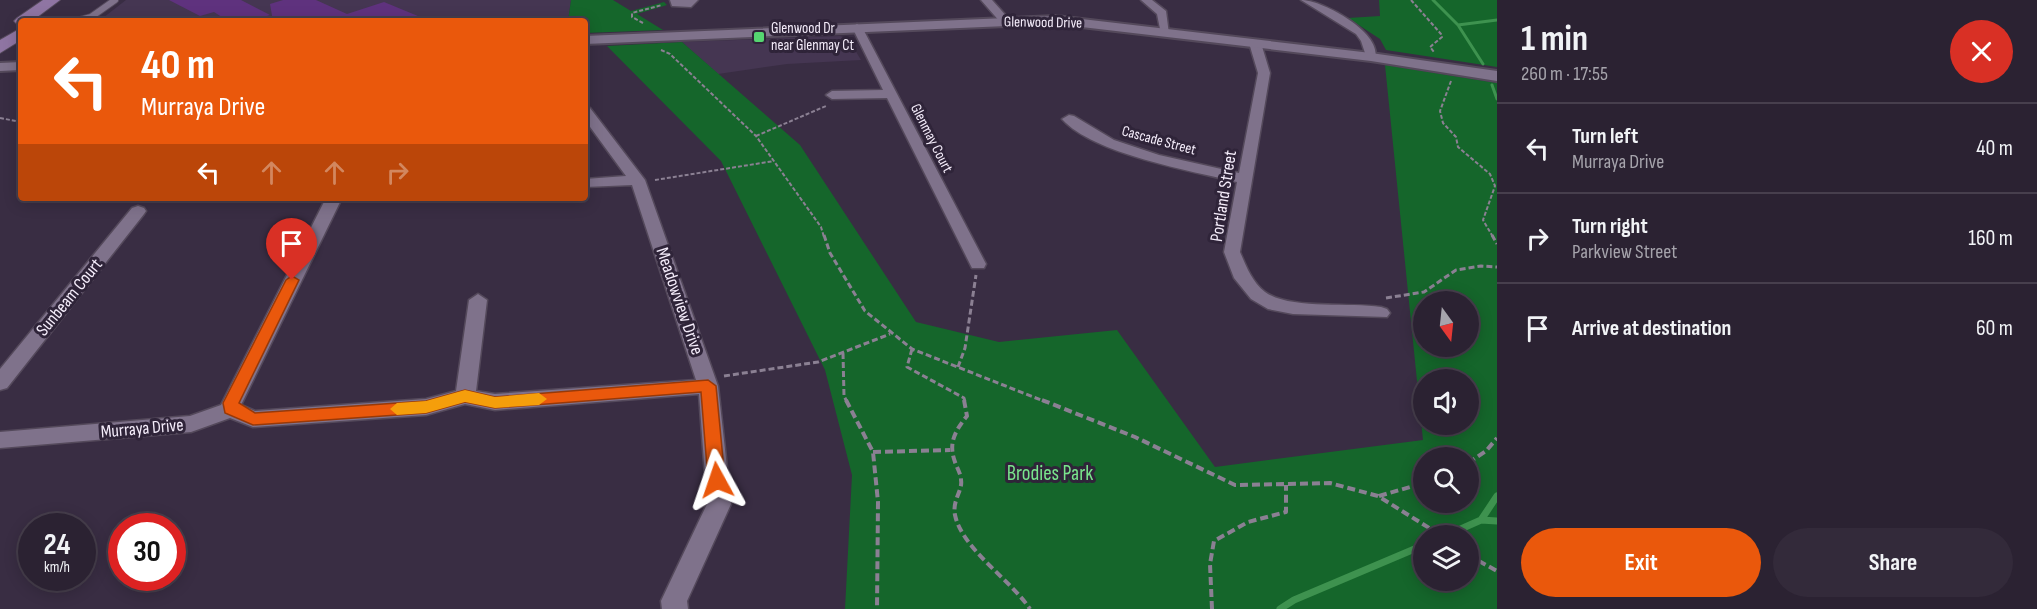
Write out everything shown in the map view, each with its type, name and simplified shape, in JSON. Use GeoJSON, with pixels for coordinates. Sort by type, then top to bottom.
{"type":"FeatureCollection","features":[{"type":"Feature","properties":{"kind":"main road"},"geometry":{"type":"LineString","coordinates":[[42,18],[61,1]]}},
{"type":"Feature","properties":{"kind":"main road"},"geometry":{"type":"LineString","coordinates":[[27,18],[61,1]]}},
{"type":"Feature","properties":{"kind":"main road"},"geometry":{"type":"LineString","coordinates":[[0,36],[18,23]]}},
{"type":"Feature","properties":{"kind":"main road"},"geometry":{"type":"LineString","coordinates":[[0,48],[18,35]]}},
{"type":"Feature","properties":{"kind":"street"},"geometry":{"type":"LineString","coordinates":[[675,1],[685,5],[693,3],[693,0]]}},
{"type":"Feature","properties":{"kind":"street"},"geometry":{"type":"LineString","coordinates":[[987,0],[1005,21]]}},
{"type":"Feature","properties":{"kind":"street"},"geometry":{"type":"LineString","coordinates":[[1146,0],[1162,13],[1165,32]]}},
{"type":"Feature","properties":{"kind":"street"},"geometry":{"type":"LineString","coordinates":[[1306,0],[1360,32],[1367,41],[1371,57]]}},
{"type":"Feature","properties":{"kind":"street","name":"Glenwood Drive"},"geometry":{"type":"LineString","coordinates":[[588,40],[1005,21],[1068,21],[1371,57],[1497,76]]}},
{"type":"Feature","properties":{"kind":"street","name":"Glenmay Court"},"geometry":{"type":"LineString","coordinates":[[857,27],[978,264]]}},
{"type":"Feature","properties":{"kind":"street","name":"Portland Street"},"geometry":{"type":"LineString","coordinates":[[1255,43],[1264,74],[1232,252],[1238,270],[1262,300],[1288,310],[1363,308],[1381,313]]}},
{"type":"Feature","properties":{"kind":"street"},"geometry":{"type":"LineString","coordinates":[[0,67],[18,66]]}},
{"type":"Feature","properties":{"kind":"street"},"geometry":{"type":"LineString","coordinates":[[832,95],[891,94]]}},
{"type":"Feature","properties":{"kind":"street","name":"Meadowview Drive"},"geometry":{"type":"LineString","coordinates":[[588,115],[638,182],[707,382],[719,504],[674,601],[675,609]]}},
{"type":"Feature","properties":{"kind":"street","name":"Cascade Street"},"geometry":{"type":"LineString","coordinates":[[1069,119],[1109,143],[1155,158],[1245,179]]}},
{"type":"Feature","properties":{"kind":"street"},"geometry":{"type":"LineString","coordinates":[[588,183],[638,182]]}},
{"type":"Feature","properties":{"kind":"street"},"geometry":{"type":"LineString","coordinates":[[332,201],[231,403],[231,409],[253,419],[426,407],[465,396],[495,402],[707,382]]}},
{"type":"Feature","properties":{"kind":"street","name":"Sunbeam Court"},"geometry":{"type":"LineString","coordinates":[[0,383],[138,211]]}},
{"type":"Feature","properties":{"kind":"street"},"geometry":{"type":"LineString","coordinates":[[465,396],[477,300]]}},
{"type":"Feature","properties":{"kind":"street","name":"Murraya Drive"},"geometry":{"type":"LineString","coordinates":[[0,440],[191,424],[231,409]]}},
{"type":"Feature","properties":{"kind":"lane"},"geometry":{"type":"LineString","coordinates":[[87,18],[115,0]]}},
{"type":"Feature","properties":{"kind":"path"},"geometry":{"type":"LineString","coordinates":[[1411,0],[1441,34],[1442,37],[1430,47],[1435,53]]}},
{"type":"Feature","properties":{"kind":"path"},"geometry":{"type":"LineString","coordinates":[[648,26],[632,17],[632,13],[675,1]]}},
{"type":"Feature","properties":{"kind":"path"},"geometry":{"type":"LineString","coordinates":[[657,41],[658,49],[670,54],[756,136],[821,227],[830,253],[865,311],[890,334],[912,349],[1135,437],[1235,485],[1330,483],[1378,496],[1427,525]]}},
{"type":"Feature","properties":{"kind":"path"},"geometry":{"type":"LineString","coordinates":[[1451,75],[1452,87],[1440,111],[1443,123],[1456,136],[1458,147],[1490,174],[1495,186],[1483,220],[1497,243]]}},
{"type":"Feature","properties":{"kind":"path"},"geometry":{"type":"LineString","coordinates":[[756,136],[817,107],[828,105],[832,95]]}},
{"type":"Feature","properties":{"kind":"path"},"geometry":{"type":"LineString","coordinates":[[0,118],[18,121]]}},
{"type":"Feature","properties":{"kind":"path"},"geometry":{"type":"LineString","coordinates":[[638,182],[774,161]]}},
{"type":"Feature","properties":{"kind":"path"},"geometry":{"type":"LineString","coordinates":[[958,367],[965,348],[978,264]]}},
{"type":"Feature","properties":{"kind":"path"},"geometry":{"type":"LineString","coordinates":[[1381,313],[1384,298],[1424,292],[1456,270],[1481,266],[1497,267]]}},
{"type":"Feature","properties":{"kind":"path"},"geometry":{"type":"LineString","coordinates":[[707,382],[818,362],[890,334]]}},
{"type":"Feature","properties":{"kind":"path"},"geometry":{"type":"LineString","coordinates":[[912,349],[907,367],[964,398],[968,416],[953,432],[950,450],[962,481],[954,502],[957,525],[991,566],[1022,594],[1030,609]]}},
{"type":"Feature","properties":{"kind":"path"},"geometry":{"type":"LineString","coordinates":[[843,353],[844,396],[873,452],[878,502],[877,609]]}},
{"type":"Feature","properties":{"kind":"path"},"geometry":{"type":"LineString","coordinates":[[1479,456],[1497,438]]}},
{"type":"Feature","properties":{"kind":"path"},"geometry":{"type":"LineString","coordinates":[[873,452],[950,450]]}},
{"type":"Feature","properties":{"kind":"path"},"geometry":{"type":"LineString","coordinates":[[1212,609],[1210,564],[1214,541],[1234,526],[1259,517],[1286,512],[1286,484]]}},
{"type":"Feature","properties":{"kind":"path"},"geometry":{"type":"LineString","coordinates":[[1378,496],[1413,486]]}},
{"type":"Feature","properties":{"kind":"path"},"geometry":{"type":"LineString","coordinates":[[1479,561],[1497,571]]}},
{"type":"Feature","properties":{"kind":"shaded area"},"geometry":{"type":"Polygon","coordinates":[[[126,0],[571,0],[568,18],[103,18],[126,0]]]}},
{"type":"Feature","properties":{"kind":"shaded area"},"geometry":{"type":"Polygon","coordinates":[[[840,36],[849,40],[861,60],[787,64],[718,74],[682,42],[840,36]]]}},
{"type":"Feature","properties":{"kind":"green space"},"geometry":{"type":"Polygon","coordinates":[[[571,0],[613,0],[631,11],[664,2],[667,5],[637,14],[663,30],[588,33],[588,18],[568,18],[571,0]]]}},
{"type":"Feature","properties":{"kind":"green space"},"geometry":{"type":"Polygon","coordinates":[[[1379,0],[1497,0],[1497,67],[1386,50],[1380,39],[1348,18],[1380,16],[1379,0]]]}},
{"type":"Feature","properties":{"kind":"green space","name":"Brodies Park"},"geometry":{"type":"Polygon","coordinates":[[[682,42],[800,145],[916,322],[999,342],[1117,330],[1215,467],[1423,440],[1422,435],[1479,435],[1479,369],[1416,369],[1415,357],[1479,357],[1479,291],[1413,291],[1413,341],[1385,65],[1497,83],[1497,609],[845,609],[852,475],[825,370],[721,161],[607,46],[682,42]]]}},
{"type":"Feature","properties":{"kind":"building"},"geometry":{"type":"Polygon","coordinates":[[[169,0],[241,0],[270,15],[260,18],[223,18],[214,12],[200,16],[169,0]]]}},
{"type":"Feature","properties":{"kind":"building"},"geometry":{"type":"Polygon","coordinates":[[[283,0],[316,0],[347,14],[384,2],[423,18],[272,18],[270,4],[283,0]]]}},
{"type":"Feature","properties":{"kind":"waterway"},"geometry":{"type":"LineString","coordinates":[[1433,0],[1458,25]]}},
{"type":"Feature","properties":{"kind":"waterway"},"geometry":{"type":"LineString","coordinates":[[1458,25],[1497,20]]}},
{"type":"Feature","properties":{"kind":"waterway"},"geometry":{"type":"LineString","coordinates":[[1458,25],[1483,64]]}},
{"type":"Feature","properties":{"kind":"waterway"},"geometry":{"type":"LineString","coordinates":[[1492,85],[1497,99]]}},
{"type":"Feature","properties":{"kind":"waterway"},"geometry":{"type":"LineString","coordinates":[[1481,520],[1497,496]]}},
{"type":"Feature","properties":{"kind":"waterway"},"geometry":{"type":"LineString","coordinates":[[1470,525],[1481,520]]}},
{"type":"Feature","properties":{"kind":"waterway"},"geometry":{"type":"LineString","coordinates":[[1481,520],[1497,521]]}},
{"type":"Feature","properties":{"kind":"waterway"},"geometry":{"type":"LineString","coordinates":[[1280,609],[1294,600],[1413,550]]}},
{"type":"Feature","properties":{"kind":"slow traffic"},"geometry":{"type":"LineString","coordinates":[[397,409],[426,407],[465,396],[495,402],[539,399]]}},
{"type":"Feature","properties":{"kind":"place","name":"Glenwood Dr near Glenmay Ct"},"geometry":{"type":"Point","coordinates":[759,37]}},
{"type":"Feature","properties":{"kind":"route"},"geometry":{"type":"LineString","coordinates":[[292,280],[231,403],[231,409],[253,419],[426,407],[465,396],[495,402],[708,386],[717,480]]}}]}
